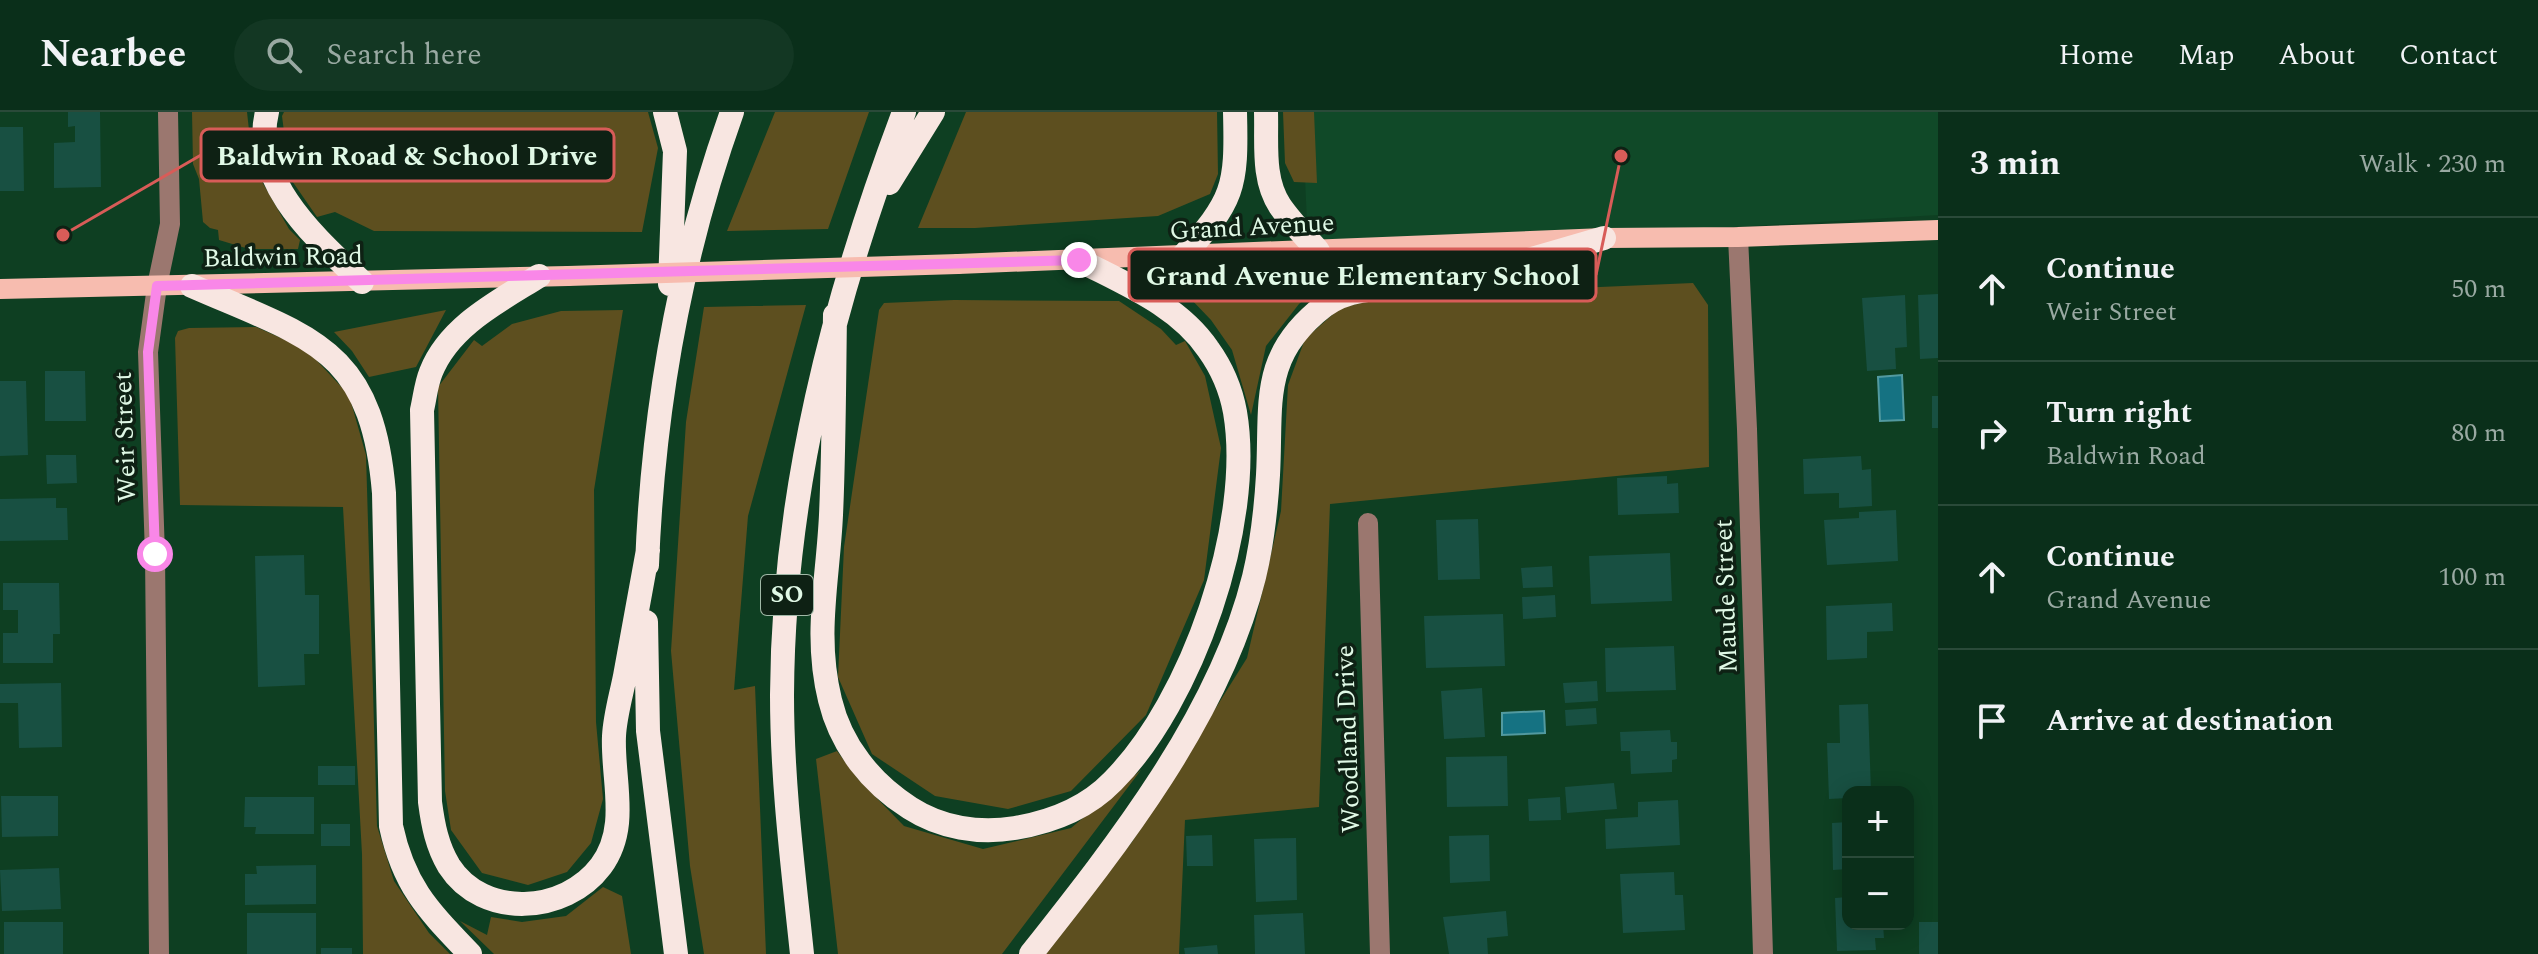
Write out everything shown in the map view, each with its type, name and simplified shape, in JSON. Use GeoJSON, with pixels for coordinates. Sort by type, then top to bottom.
{"type":"FeatureCollection","features":[{"type":"Feature","properties":{"kind":"highway"},"geometry":{"type":"LineString","coordinates":[[267,112],[265,146],[279,187],[308,229],[362,282]]}},
{"type":"Feature","properties":{"kind":"highway"},"geometry":{"type":"LineString","coordinates":[[665,112],[675,151],[667,371]]}},
{"type":"Feature","properties":{"kind":"highway"},"geometry":{"type":"LineString","coordinates":[[676,954],[648,731],[646,609],[652,487],[667,371],[687,258],[732,112]]}},
{"type":"Feature","properties":{"kind":"highway","name":"SO"},"geometry":{"type":"LineString","coordinates":[[802,954],[783,758],[782,693],[794,512],[835,315],[864,222],[904,112]]}},
{"type":"Feature","properties":{"kind":"highway"},"geometry":{"type":"LineString","coordinates":[[864,222],[933,112]]}},
{"type":"Feature","properties":{"kind":"highway"},"geometry":{"type":"LineString","coordinates":[[1182,257],[1213,221],[1230,192],[1235,164],[1235,112]]}},
{"type":"Feature","properties":{"kind":"highway"},"geometry":{"type":"LineString","coordinates":[[1266,112],[1267,162],[1272,190],[1286,215],[1318,251]]}},
{"type":"Feature","properties":{"kind":"highway"},"geometry":{"type":"LineString","coordinates":[[1031,954],[1157,782],[1196,720],[1220,674],[1254,575],[1268,474],[1270,392],[1273,373],[1291,339],[1318,311],[1340,297],[1376,288],[1441,286],[1604,238]]}},
{"type":"Feature","properties":{"kind":"highway"},"geometry":{"type":"LineString","coordinates":[[835,315],[831,519],[822,640],[830,703],[854,755],[872,779],[896,799],[921,815],[972,831],[1023,827],[1050,820],[1093,798],[1112,783],[1152,731],[1186,670],[1213,602],[1236,496],[1239,463],[1235,409],[1218,363],[1207,346],[1175,314],[1079,260]]}},
{"type":"Feature","properties":{"kind":"highway"},"geometry":{"type":"LineString","coordinates":[[539,276],[490,307],[452,337],[431,370],[422,410],[433,827],[450,868],[465,884],[482,895],[522,905],[560,898],[590,878],[610,850],[618,819],[619,799],[614,736],[648,550]]}},
{"type":"Feature","properties":{"kind":"highway"},"geometry":{"type":"LineString","coordinates":[[192,286],[284,326],[318,345],[343,367],[364,399],[379,445],[384,493],[391,826],[410,884],[427,909],[470,954]]}},
{"type":"Feature","properties":{"kind":"main road","name":"Grand Avenue"},"geometry":{"type":"LineString","coordinates":[[568,276],[1182,257],[1604,238],[1938,230]]}},
{"type":"Feature","properties":{"kind":"main road","name":"Baldwin Road"},"geometry":{"type":"LineString","coordinates":[[0,289],[568,276]]}},
{"type":"Feature","properties":{"kind":"street","name":"Weir Street"},"geometry":{"type":"LineString","coordinates":[[159,954],[155,554],[148,352],[170,224],[168,112]]}},
{"type":"Feature","properties":{"kind":"street","name":"Maude Street"},"geometry":{"type":"LineString","coordinates":[[1738,237],[1763,954]]}},
{"type":"Feature","properties":{"kind":"street","name":"Woodland Drive"},"geometry":{"type":"LineString","coordinates":[[1368,523],[1380,954]]}},
{"type":"Feature","properties":{"kind":"shaded area"},"geometry":{"type":"Polygon","coordinates":[[[192,112],[247,112],[253,166],[289,229],[300,240],[298,249],[249,249],[219,240],[218,230],[203,222],[199,179],[193,164],[192,112]]]}},
{"type":"Feature","properties":{"kind":"shaded area"},"geometry":{"type":"Polygon","coordinates":[[[284,112],[648,112],[658,148],[642,232],[374,231],[335,212],[317,217],[290,178],[284,112]]]}},
{"type":"Feature","properties":{"kind":"shaded area"},"geometry":{"type":"Polygon","coordinates":[[[775,112],[869,112],[828,229],[727,231],[775,112]]]}},
{"type":"Feature","properties":{"kind":"shaded area"},"geometry":{"type":"Polygon","coordinates":[[[966,112],[1217,112],[1218,174],[1210,194],[1158,216],[975,228],[918,228],[966,112]]]}},
{"type":"Feature","properties":{"kind":"shaded area"},"geometry":{"type":"Polygon","coordinates":[[[1283,112],[1314,112],[1317,183],[1294,182],[1285,163],[1283,112]]]}},
{"type":"Feature","properties":{"kind":"shaded area"},"geometry":{"type":"Polygon","coordinates":[[[1302,112],[1938,112],[1938,215],[1701,229],[1308,245],[1302,112]]]}},
{"type":"Feature","properties":{"kind":"shaded area"},"geometry":{"type":"Polygon","coordinates":[[[1693,283],[1708,305],[1709,467],[1330,504],[1319,807],[1185,820],[1179,954],[1042,954],[1132,842],[1247,658],[1281,511],[1288,385],[1305,339],[1340,308],[1391,296],[1693,283]]]}},
{"type":"Feature","properties":{"kind":"shaded area"},"geometry":{"type":"Polygon","coordinates":[[[1320,285],[1299,304],[1266,346],[1251,415],[1232,350],[1211,320],[1188,296],[1320,285]]]}},
{"type":"Feature","properties":{"kind":"shaded area"},"geometry":{"type":"Polygon","coordinates":[[[954,300],[1119,301],[1161,329],[1176,345],[1185,341],[1205,376],[1221,448],[1204,580],[1146,715],[1071,791],[1008,809],[935,796],[872,754],[838,677],[844,547],[879,310],[884,303],[954,300]]]}},
{"type":"Feature","properties":{"kind":"shaded area"},"geometry":{"type":"Polygon","coordinates":[[[806,305],[748,516],[734,690],[755,686],[766,954],[704,954],[690,866],[671,651],[686,422],[704,307],[806,305]]]}},
{"type":"Feature","properties":{"kind":"shaded area"},"geometry":{"type":"Polygon","coordinates":[[[446,310],[416,367],[369,377],[352,351],[334,332],[446,310]]]}},
{"type":"Feature","properties":{"kind":"shaded area"},"geometry":{"type":"Polygon","coordinates":[[[623,310],[594,490],[596,722],[603,799],[591,843],[567,872],[528,885],[482,873],[451,830],[445,791],[438,387],[474,340],[482,346],[512,324],[561,311],[623,310]]]}},
{"type":"Feature","properties":{"kind":"shaded area"},"geometry":{"type":"Polygon","coordinates":[[[256,327],[306,349],[349,395],[366,455],[377,826],[394,881],[429,933],[450,954],[363,954],[362,854],[343,507],[180,505],[175,338],[178,331],[189,328],[256,327]]]}},
{"type":"Feature","properties":{"kind":"shaded area"},"geometry":{"type":"Polygon","coordinates":[[[837,751],[858,779],[904,826],[983,849],[1071,828],[1141,770],[1002,954],[838,954],[816,759],[837,751]]]}},
{"type":"Feature","properties":{"kind":"shaded area"},"geometry":{"type":"Polygon","coordinates":[[[603,887],[622,896],[631,954],[494,954],[460,921],[487,935],[491,917],[522,922],[566,916],[603,887]]]}},
{"type":"Feature","properties":{"kind":"water"},"geometry":{"type":"Polygon","coordinates":[[[1902,375],[1904,420],[1880,421],[1878,377],[1902,375]]]}},
{"type":"Feature","properties":{"kind":"water"},"geometry":{"type":"Polygon","coordinates":[[[1544,711],[1545,733],[1502,735],[1502,713],[1544,711]]]}},
{"type":"Feature","properties":{"kind":"building"},"geometry":{"type":"Polygon","coordinates":[[[68,112],[100,112],[101,187],[54,188],[54,143],[75,142],[75,126],[68,127],[68,112]]]}},
{"type":"Feature","properties":{"kind":"building"},"geometry":{"type":"Polygon","coordinates":[[[0,127],[23,127],[24,191],[0,191],[0,127]]]}},
{"type":"Feature","properties":{"kind":"building"},"geometry":{"type":"Polygon","coordinates":[[[1938,294],[1938,358],[1920,359],[1918,295],[1938,294]]]}},
{"type":"Feature","properties":{"kind":"building"},"geometry":{"type":"Polygon","coordinates":[[[1905,295],[1907,347],[1895,348],[1896,369],[1867,371],[1862,298],[1905,295]]]}},
{"type":"Feature","properties":{"kind":"building"},"geometry":{"type":"Polygon","coordinates":[[[45,371],[85,371],[86,421],[45,421],[45,371]]]}},
{"type":"Feature","properties":{"kind":"building"},"geometry":{"type":"Polygon","coordinates":[[[0,381],[26,381],[28,455],[0,456],[0,381]]]}},
{"type":"Feature","properties":{"kind":"building"},"geometry":{"type":"Polygon","coordinates":[[[1932,396],[1938,396],[1938,428],[1932,428],[1932,396]]]}},
{"type":"Feature","properties":{"kind":"building"},"geometry":{"type":"Polygon","coordinates":[[[46,455],[76,455],[77,483],[47,484],[46,455]]]}},
{"type":"Feature","properties":{"kind":"building"},"geometry":{"type":"Polygon","coordinates":[[[1861,456],[1862,470],[1871,469],[1872,506],[1839,508],[1839,493],[1804,494],[1803,459],[1861,456]]]}},
{"type":"Feature","properties":{"kind":"building"},"geometry":{"type":"Polygon","coordinates":[[[1667,476],[1667,484],[1678,483],[1679,513],[1618,515],[1617,478],[1667,476]]]}},
{"type":"Feature","properties":{"kind":"building"},"geometry":{"type":"Polygon","coordinates":[[[56,498],[56,508],[67,508],[68,540],[0,541],[0,499],[56,498]]]}},
{"type":"Feature","properties":{"kind":"building"},"geometry":{"type":"Polygon","coordinates":[[[1896,510],[1898,561],[1827,565],[1824,520],[1859,518],[1859,512],[1896,510]]]}},
{"type":"Feature","properties":{"kind":"building"},"geometry":{"type":"Polygon","coordinates":[[[1478,519],[1480,579],[1438,580],[1436,520],[1478,519]]]}},
{"type":"Feature","properties":{"kind":"building"},"geometry":{"type":"Polygon","coordinates":[[[1670,553],[1672,601],[1591,604],[1589,556],[1670,553]]]}},
{"type":"Feature","properties":{"kind":"building"},"geometry":{"type":"Polygon","coordinates":[[[304,555],[305,595],[319,595],[319,654],[304,654],[305,685],[258,687],[255,556],[304,555]]]}},
{"type":"Feature","properties":{"kind":"building"},"geometry":{"type":"Polygon","coordinates":[[[1552,566],[1553,587],[1523,588],[1521,568],[1552,566]]]}},
{"type":"Feature","properties":{"kind":"building"},"geometry":{"type":"Polygon","coordinates":[[[3,583],[59,583],[60,634],[53,634],[53,663],[3,663],[3,633],[18,633],[18,610],[3,610],[3,583]]]}},
{"type":"Feature","properties":{"kind":"building"},"geometry":{"type":"Polygon","coordinates":[[[1555,595],[1556,617],[1523,619],[1522,597],[1555,595]]]}},
{"type":"Feature","properties":{"kind":"building"},"geometry":{"type":"Polygon","coordinates":[[[1892,603],[1893,631],[1867,632],[1867,658],[1827,660],[1826,606],[1892,603]]]}},
{"type":"Feature","properties":{"kind":"building"},"geometry":{"type":"Polygon","coordinates":[[[1503,614],[1505,666],[1426,668],[1424,616],[1503,614]]]}},
{"type":"Feature","properties":{"kind":"building"},"geometry":{"type":"Polygon","coordinates":[[[1674,646],[1676,690],[1606,692],[1605,648],[1674,646]]]}},
{"type":"Feature","properties":{"kind":"building"},"geometry":{"type":"Polygon","coordinates":[[[1597,681],[1598,701],[1565,703],[1563,683],[1597,681]]]}},
{"type":"Feature","properties":{"kind":"building"},"geometry":{"type":"Polygon","coordinates":[[[61,683],[62,747],[19,748],[18,703],[0,703],[0,684],[61,683]]]}},
{"type":"Feature","properties":{"kind":"building"},"geometry":{"type":"Polygon","coordinates":[[[1482,688],[1485,737],[1444,739],[1441,691],[1482,688]]]}},
{"type":"Feature","properties":{"kind":"building"},"geometry":{"type":"Polygon","coordinates":[[[1868,704],[1871,786],[1842,786],[1842,798],[1829,799],[1827,743],[1840,743],[1839,705],[1868,704]]]}},
{"type":"Feature","properties":{"kind":"building"},"geometry":{"type":"Polygon","coordinates":[[[1596,708],[1597,724],[1566,726],[1565,710],[1596,708]]]}},
{"type":"Feature","properties":{"kind":"building"},"geometry":{"type":"Polygon","coordinates":[[[1670,730],[1671,742],[1677,742],[1677,759],[1672,760],[1672,772],[1631,774],[1630,751],[1621,751],[1620,732],[1670,730]]]}},
{"type":"Feature","properties":{"kind":"building"},"geometry":{"type":"Polygon","coordinates":[[[1507,756],[1508,806],[1447,807],[1446,757],[1507,756]]]}},
{"type":"Feature","properties":{"kind":"building"},"geometry":{"type":"Polygon","coordinates":[[[318,766],[355,766],[355,785],[318,785],[318,766]]]}},
{"type":"Feature","properties":{"kind":"building"},"geometry":{"type":"Polygon","coordinates":[[[1614,783],[1617,809],[1567,813],[1565,787],[1614,783]]]}},
{"type":"Feature","properties":{"kind":"building"},"geometry":{"type":"Polygon","coordinates":[[[1,796],[58,796],[58,836],[2,837],[1,796]]]}},
{"type":"Feature","properties":{"kind":"building"},"geometry":{"type":"Polygon","coordinates":[[[245,797],[314,797],[314,834],[255,834],[256,827],[244,827],[245,797]]]}},
{"type":"Feature","properties":{"kind":"building"},"geometry":{"type":"Polygon","coordinates":[[[1560,797],[1561,820],[1529,821],[1528,799],[1560,797]]]}},
{"type":"Feature","properties":{"kind":"building"},"geometry":{"type":"Polygon","coordinates":[[[1678,800],[1680,845],[1606,849],[1605,819],[1638,817],[1638,802],[1678,800]]]}},
{"type":"Feature","properties":{"kind":"building"},"geometry":{"type":"Polygon","coordinates":[[[1842,822],[1842,869],[1833,870],[1832,823],[1842,822]]]}},
{"type":"Feature","properties":{"kind":"building"},"geometry":{"type":"Polygon","coordinates":[[[321,824],[350,824],[350,846],[321,846],[321,824]]]}},
{"type":"Feature","properties":{"kind":"building"},"geometry":{"type":"Polygon","coordinates":[[[1212,835],[1213,866],[1187,866],[1186,836],[1212,835]]]}},
{"type":"Feature","properties":{"kind":"building"},"geometry":{"type":"Polygon","coordinates":[[[1489,835],[1490,881],[1450,883],[1449,836],[1489,835]]]}},
{"type":"Feature","properties":{"kind":"building"},"geometry":{"type":"Polygon","coordinates":[[[1296,838],[1297,900],[1256,902],[1254,839],[1296,838]]]}},
{"type":"Feature","properties":{"kind":"building"},"geometry":{"type":"Polygon","coordinates":[[[316,865],[316,904],[245,905],[245,874],[257,874],[256,866],[316,865]]]}},
{"type":"Feature","properties":{"kind":"building"},"geometry":{"type":"Polygon","coordinates":[[[59,868],[61,909],[2,911],[0,870],[59,868]]]}},
{"type":"Feature","properties":{"kind":"building"},"geometry":{"type":"Polygon","coordinates":[[[1674,872],[1675,895],[1683,895],[1685,930],[1623,933],[1620,874],[1674,872]]]}},
{"type":"Feature","properties":{"kind":"building"},"geometry":{"type":"Polygon","coordinates":[[[1842,897],[1842,930],[1883,930],[1884,938],[1875,938],[1876,950],[1837,951],[1835,898],[1842,897]]]}},
{"type":"Feature","properties":{"kind":"building"},"geometry":{"type":"Polygon","coordinates":[[[1506,911],[1508,936],[1487,938],[1488,954],[1449,954],[1443,917],[1506,911]]]}},
{"type":"Feature","properties":{"kind":"building"},"geometry":{"type":"Polygon","coordinates":[[[247,913],[316,913],[316,954],[247,954],[247,913]]]}},
{"type":"Feature","properties":{"kind":"building"},"geometry":{"type":"Polygon","coordinates":[[[1303,913],[1305,954],[1255,954],[1254,915],[1303,913]]]}},
{"type":"Feature","properties":{"kind":"building"},"geometry":{"type":"Polygon","coordinates":[[[4,922],[63,922],[63,954],[4,954],[4,922]]]}},
{"type":"Feature","properties":{"kind":"building"},"geometry":{"type":"Polygon","coordinates":[[[1919,922],[1938,922],[1938,954],[1919,954],[1919,922]]]}},
{"type":"Feature","properties":{"kind":"building"},"geometry":{"type":"Polygon","coordinates":[[[1217,945],[1218,954],[1185,954],[1184,948],[1217,945]]]}},
{"type":"Feature","properties":{"kind":"building"},"geometry":{"type":"Polygon","coordinates":[[[321,948],[352,948],[352,954],[321,954],[321,948]]]}},
{"type":"Feature","properties":{"kind":"place","name":"Grand Avenue Elementary School"},"geometry":{"type":"Point","coordinates":[1621,156]}},
{"type":"Feature","properties":{"kind":"place","name":"Baldwin Road & School Drive"},"geometry":{"type":"Point","coordinates":[63,235]}},
{"type":"Feature","properties":{"kind":"route"},"geometry":{"type":"LineString","coordinates":[[155,554],[148,352],[157,286],[1079,260]]}}]}
